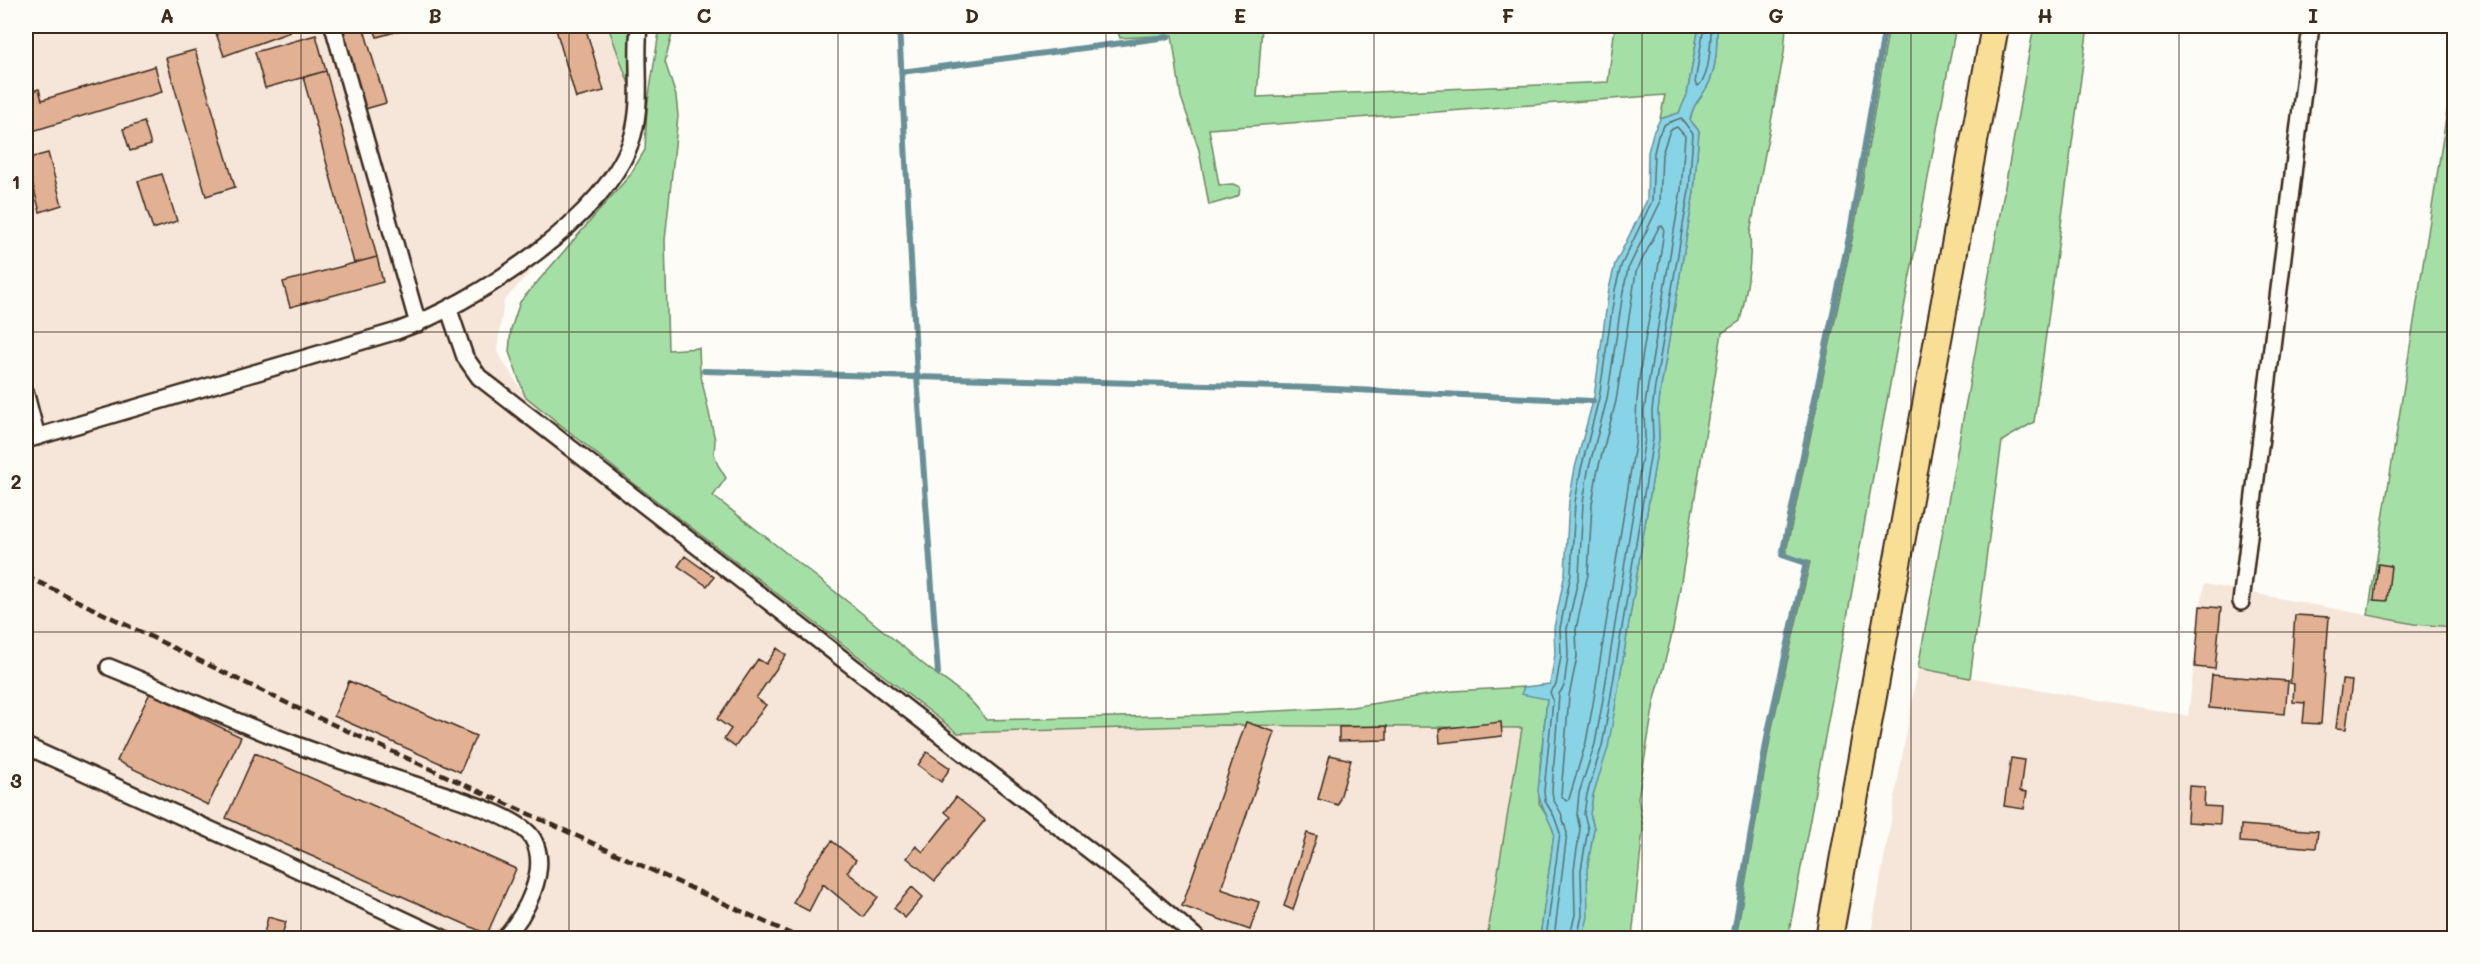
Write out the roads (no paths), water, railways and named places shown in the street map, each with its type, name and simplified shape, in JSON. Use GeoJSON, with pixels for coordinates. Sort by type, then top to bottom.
{"type":"FeatureCollection","features":[{"type":"Feature","properties":{"kind":"highway"},"geometry":{"type":"LineString","coordinates":[[1829,939],[1995,26]]}},
{"type":"Feature","properties":{"kind":"street"},"geometry":{"type":"LineString","coordinates":[[333,26],[418,324]]}},
{"type":"Feature","properties":{"kind":"street"},"geometry":{"type":"LineString","coordinates":[[26,395],[31,438],[418,324],[489,288],[554,237],[584,210],[619,165],[633,136],[638,105],[639,26]]}},
{"type":"Feature","properties":{"kind":"street"},"geometry":{"type":"LineString","coordinates":[[2241,602],[2311,26]]}},
{"type":"Feature","properties":{"kind":"street"},"geometry":{"type":"LineString","coordinates":[[449,310],[465,357],[479,377],[1137,888],[1197,939]]}},
{"type":"Feature","properties":{"kind":"street"},"geometry":{"type":"LineString","coordinates":[[109,667],[294,744],[469,803],[525,829],[534,840],[538,856],[537,876],[516,926],[504,939]]}},
{"type":"Feature","properties":{"kind":"street"},"geometry":{"type":"LineString","coordinates":[[26,746],[262,853],[443,939]]}},
{"type":"Feature","properties":{"kind":"water"},"geometry":{"type":"Polygon","coordinates":[[[1699,26],[1717,26],[1716,57],[1713,73],[1690,120],[1699,131],[1694,192],[1661,387],[1658,411],[1659,439],[1615,708],[1608,748],[1593,795],[1590,814],[1594,828],[1587,870],[1588,917],[1583,938],[1540,938],[1554,833],[1538,791],[1547,699],[1521,694],[1524,687],[1550,684],[1555,655],[1554,628],[1565,573],[1569,501],[1575,468],[1594,397],[1609,289],[1615,264],[1647,200],[1648,152],[1653,133],[1660,119],[1679,113],[1687,95],[1699,26]]]}},
{"type":"Feature","properties":{"kind":"waterway"},"geometry":{"type":"LineString","coordinates":[[899,26],[917,376],[938,673]]}},
{"type":"Feature","properties":{"kind":"waterway"},"geometry":{"type":"LineString","coordinates":[[1733,938],[1768,732],[1806,563],[1782,555],[1850,232],[1885,26]]}},
{"type":"Feature","properties":{"kind":"waterway"},"geometry":{"type":"LineString","coordinates":[[901,72],[1168,37]]}},
{"type":"Feature","properties":{"kind":"waterway"},"geometry":{"type":"LineString","coordinates":[[704,371],[1313,388],[1593,401]]}},
{"type":"Feature","properties":{"kind":"railway"},"geometry":{"type":"LineString","coordinates":[[26,576],[295,707],[800,938]]}}]}
